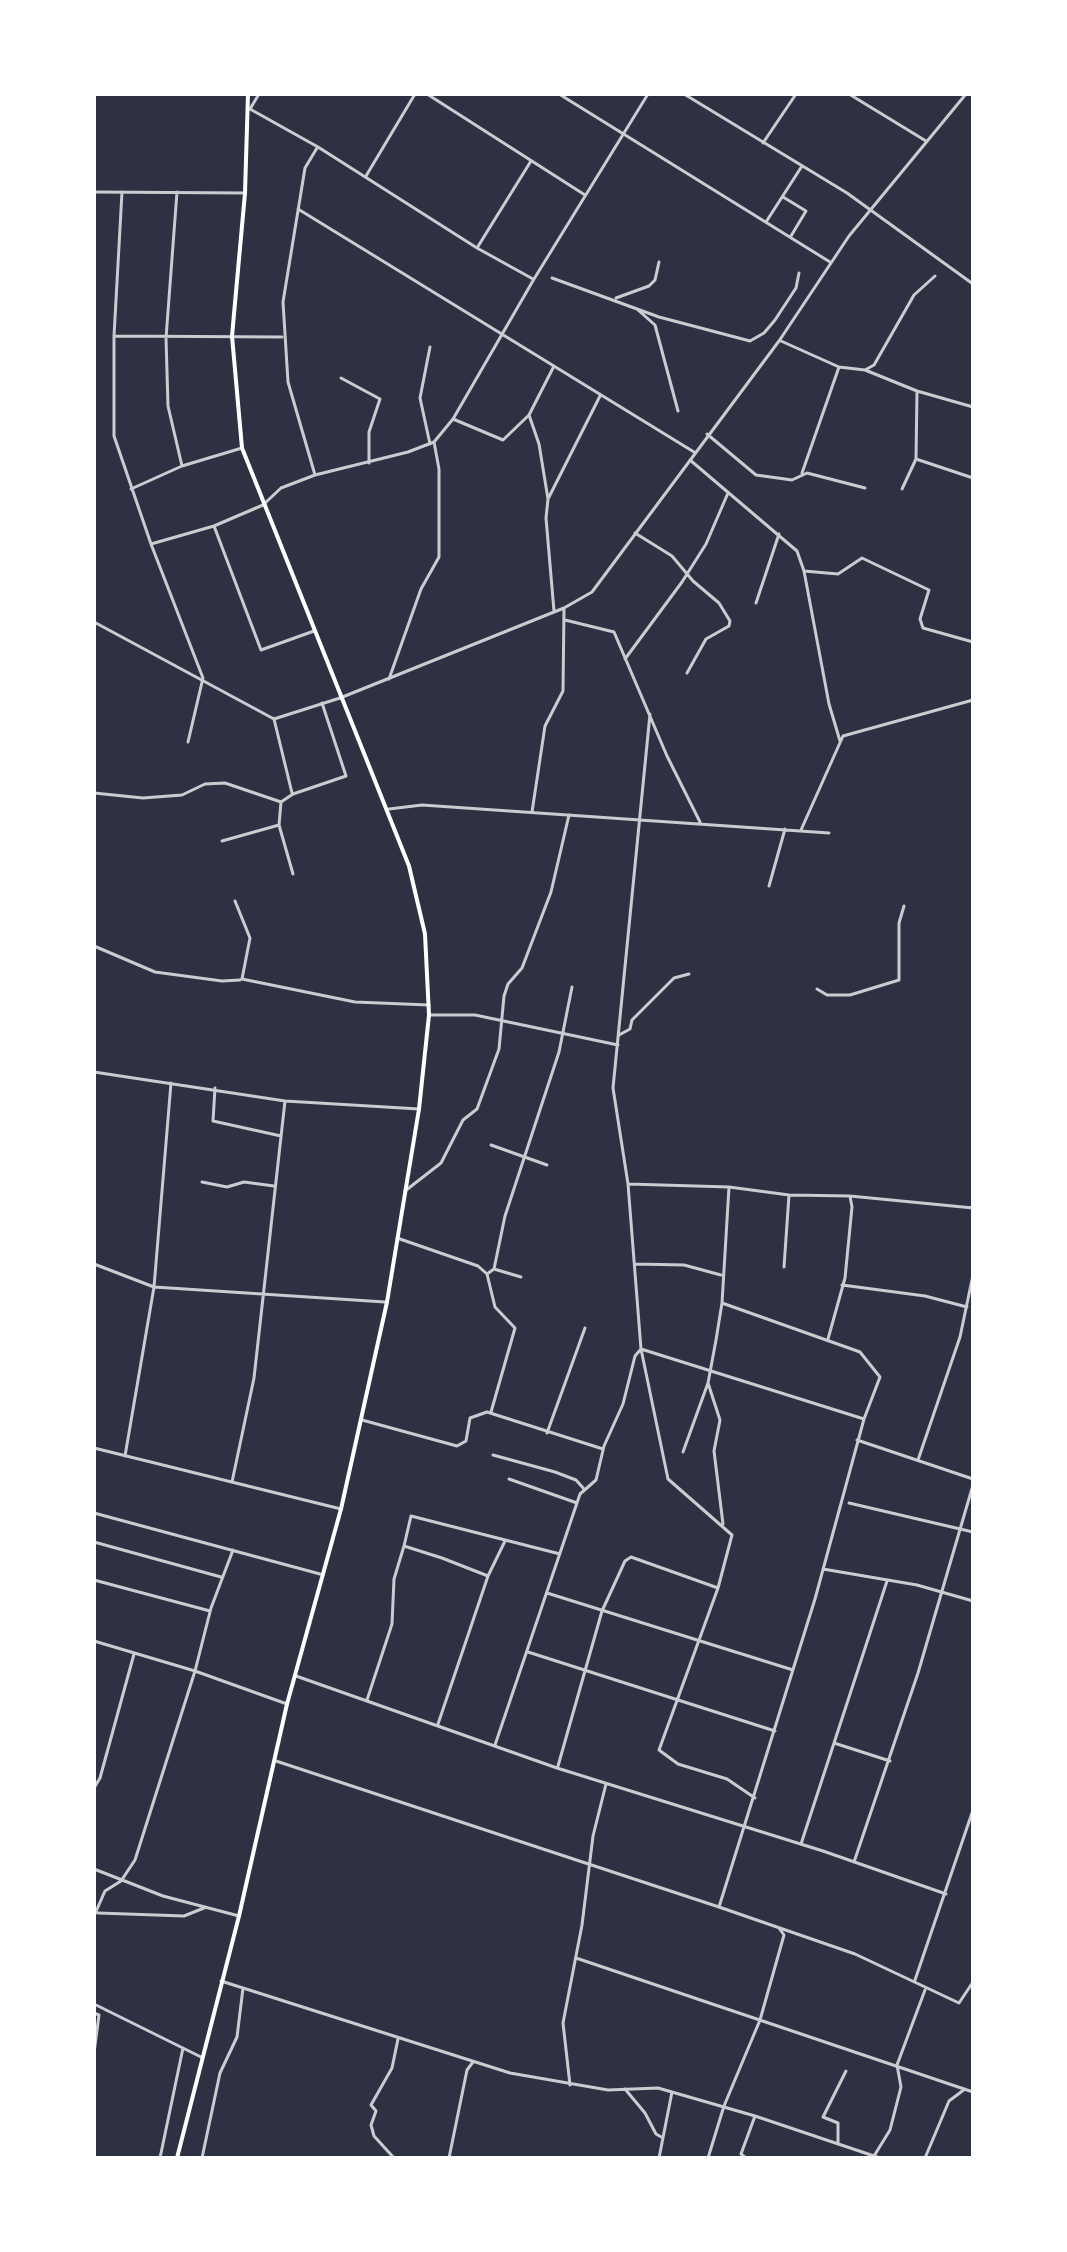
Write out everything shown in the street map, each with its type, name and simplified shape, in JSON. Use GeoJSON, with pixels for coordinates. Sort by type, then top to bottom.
{"type":"FeatureCollection","features":[{"type":"Feature","properties":{"kind":"highway"},"geometry":{"type":"LineString","coordinates":[[177,2158],[239,1916],[287,1704],[320,1574],[341,1509],[387,1302],[419,1109],[429,1015],[425,934],[409,866],[389,809],[340,698],[242,448],[232,336],[245,193],[250,109],[248,94]]}},
{"type":"Feature","properties":{"kind":"street"},"geometry":{"type":"LineString","coordinates":[[259,94],[250,109],[366,176],[477,248],[534,279]]}},
{"type":"Feature","properties":{"kind":"street"},"geometry":{"type":"LineString","coordinates":[[366,176],[415,94]]}},
{"type":"Feature","properties":{"kind":"street"},"geometry":{"type":"LineString","coordinates":[[427,94],[585,195]]}},
{"type":"Feature","properties":{"kind":"street"},"geometry":{"type":"LineString","coordinates":[[559,94],[830,262]]}},
{"type":"Feature","properties":{"kind":"street"},"geometry":{"type":"LineString","coordinates":[[151,544],[214,526],[263,505],[281,488],[315,475],[369,463],[432,443],[453,419],[534,279],[648,94]]}},
{"type":"Feature","properties":{"kind":"street"},"geometry":{"type":"LineString","coordinates":[[684,94],[870,209],[973,284]]}},
{"type":"Feature","properties":{"kind":"street"},"geometry":{"type":"LineString","coordinates":[[763,143],[796,94]]}},
{"type":"Feature","properties":{"kind":"street"},"geometry":{"type":"LineString","coordinates":[[849,94],[926,141]]}},
{"type":"Feature","properties":{"kind":"street"},"geometry":{"type":"LineString","coordinates":[[274,719],[389,679],[564,608],[592,592],[779,341],[830,262],[966,94]]}},
{"type":"Feature","properties":{"kind":"street"},"geometry":{"type":"LineString","coordinates":[[315,475],[288,382],[283,302],[305,168],[318,147]]}},
{"type":"Feature","properties":{"kind":"street"},"geometry":{"type":"LineString","coordinates":[[477,248],[531,161]]}},
{"type":"Feature","properties":{"kind":"street"},"geometry":{"type":"LineString","coordinates":[[766,222],[802,166]]}},
{"type":"Feature","properties":{"kind":"street"},"geometry":{"type":"LineString","coordinates":[[94,192],[245,193]]}},
{"type":"Feature","properties":{"kind":"street"},"geometry":{"type":"LineString","coordinates":[[122,192],[114,336],[114,436],[151,544],[203,678],[188,742]]}},
{"type":"Feature","properties":{"kind":"street"},"geometry":{"type":"LineString","coordinates":[[177,192],[166,338],[168,406],[182,466]]}},
{"type":"Feature","properties":{"kind":"street"},"geometry":{"type":"LineString","coordinates":[[783,197],[806,211],[790,237]]}},
{"type":"Feature","properties":{"kind":"street"},"geometry":{"type":"LineString","coordinates":[[298,209],[500,336],[694,452]]}},
{"type":"Feature","properties":{"kind":"street"},"geometry":{"type":"LineString","coordinates":[[612,299],[649,286],[655,280],[659,262]]}},
{"type":"Feature","properties":{"kind":"street"},"geometry":{"type":"LineString","coordinates":[[552,278],[689,326],[750,341],[764,333],[775,320],[796,288],[799,273]]}},
{"type":"Feature","properties":{"kind":"street"},"geometry":{"type":"LineString","coordinates":[[865,370],[874,365],[914,295],[935,276]]}},
{"type":"Feature","properties":{"kind":"street"},"geometry":{"type":"LineString","coordinates":[[636,307],[655,325],[678,411]]}},
{"type":"Feature","properties":{"kind":"street"},"geometry":{"type":"LineString","coordinates":[[114,336],[283,337]]}},
{"type":"Feature","properties":{"kind":"street"},"geometry":{"type":"LineString","coordinates":[[779,341],[839,367],[865,370],[917,391],[973,407]]}},
{"type":"Feature","properties":{"kind":"street"},"geometry":{"type":"LineString","coordinates":[[389,679],[421,589],[439,557],[439,469],[420,398],[430,347]]}},
{"type":"Feature","properties":{"kind":"street"},"geometry":{"type":"LineString","coordinates":[[707,434],[756,475],[792,480],[801,474],[839,367]]}},
{"type":"Feature","properties":{"kind":"street"},"geometry":{"type":"LineString","coordinates":[[453,419],[503,440],[529,415],[553,368]]}},
{"type":"Feature","properties":{"kind":"street"},"geometry":{"type":"LineString","coordinates":[[341,378],[380,399],[369,432],[369,463]]}},
{"type":"Feature","properties":{"kind":"street"},"geometry":{"type":"LineString","coordinates":[[902,489],[916,459],[917,391]]}},
{"type":"Feature","properties":{"kind":"street"},"geometry":{"type":"LineString","coordinates":[[548,499],[600,396]]}},
{"type":"Feature","properties":{"kind":"street"},"geometry":{"type":"LineString","coordinates":[[529,415],[539,444],[548,499],[546,518],[554,611]]}},
{"type":"Feature","properties":{"kind":"street"},"geometry":{"type":"LineString","coordinates":[[131,489],[182,466],[242,448]]}},
{"type":"Feature","properties":{"kind":"street"},"geometry":{"type":"LineString","coordinates":[[689,459],[797,551],[804,571],[829,704],[840,741]]}},
{"type":"Feature","properties":{"kind":"street"},"geometry":{"type":"LineString","coordinates":[[916,459],[973,478]]}},
{"type":"Feature","properties":{"kind":"street"},"geometry":{"type":"LineString","coordinates":[[801,474],[865,488]]}},
{"type":"Feature","properties":{"kind":"street"},"geometry":{"type":"LineString","coordinates":[[624,660],[706,544],[728,493]]}},
{"type":"Feature","properties":{"kind":"street"},"geometry":{"type":"LineString","coordinates":[[214,526],[261,650],[314,631]]}},
{"type":"Feature","properties":{"kind":"street"},"geometry":{"type":"LineString","coordinates":[[635,533],[672,556],[686,574],[719,603],[730,624],[706,639],[687,673]]}},
{"type":"Feature","properties":{"kind":"street"},"geometry":{"type":"LineString","coordinates":[[756,603],[779,534]]}},
{"type":"Feature","properties":{"kind":"street"},"geometry":{"type":"LineString","coordinates":[[804,571],[838,574],[862,558],[929,590],[920,619],[923,628],[973,642]]}},
{"type":"Feature","properties":{"kind":"street"},"geometry":{"type":"LineString","coordinates":[[532,812],[545,726],[563,691],[564,608]]}},
{"type":"Feature","properties":{"kind":"street"},"geometry":{"type":"LineString","coordinates":[[565,620],[611,629],[700,822]]}},
{"type":"Feature","properties":{"kind":"street"},"geometry":{"type":"LineString","coordinates":[[94,622],[203,678],[274,719],[293,794]]}},
{"type":"Feature","properties":{"kind":"street"},"geometry":{"type":"LineString","coordinates":[[801,830],[843,736],[869,727],[884,727],[945,705],[973,700]]}},
{"type":"Feature","properties":{"kind":"street"},"geometry":{"type":"LineString","coordinates":[[281,802],[293,794],[346,776],[322,703]]}},
{"type":"Feature","properties":{"kind":"street"},"geometry":{"type":"LineString","coordinates":[[650,714],[613,1088],[628,1184],[641,1349],[668,1479],[732,1535],[718,1588],[659,1753],[678,1764],[727,1779],[755,1798]]}},
{"type":"Feature","properties":{"kind":"street"},"geometry":{"type":"LineString","coordinates":[[94,793],[143,798],[182,795],[205,784],[225,783],[281,802]]}},
{"type":"Feature","properties":{"kind":"street"},"geometry":{"type":"LineString","coordinates":[[281,802],[279,825],[293,874]]}},
{"type":"Feature","properties":{"kind":"street"},"geometry":{"type":"LineString","coordinates":[[389,809],[422,805],[829,833]]}},
{"type":"Feature","properties":{"kind":"street"},"geometry":{"type":"LineString","coordinates":[[405,1191],[441,1163],[463,1120],[477,1109],[499,1049],[508,984],[522,968],[551,892],[569,814]]}},
{"type":"Feature","properties":{"kind":"street"},"geometry":{"type":"LineString","coordinates":[[222,841],[279,825]]}},
{"type":"Feature","properties":{"kind":"street"},"geometry":{"type":"LineString","coordinates":[[769,886],[785,829]]}},
{"type":"Feature","properties":{"kind":"street"},"geometry":{"type":"LineString","coordinates":[[235,901],[250,938],[242,979]]}},
{"type":"Feature","properties":{"kind":"street"},"geometry":{"type":"LineString","coordinates":[[817,989],[827,995],[850,995],[899,980],[899,923],[904,906]]}},
{"type":"Feature","properties":{"kind":"street"},"geometry":{"type":"LineString","coordinates":[[94,946],[155,972],[222,981],[242,979],[355,1002],[429,1005]]}},
{"type":"Feature","properties":{"kind":"street"},"geometry":{"type":"LineString","coordinates":[[619,1035],[630,1029],[632,1020],[674,978],[689,974]]}},
{"type":"Feature","properties":{"kind":"street"},"geometry":{"type":"LineString","coordinates":[[487,1274],[494,1269],[505,1216],[562,1033],[572,987]]}},
{"type":"Feature","properties":{"kind":"street"},"geometry":{"type":"LineString","coordinates":[[429,1015],[475,1015],[502,1019],[618,1045]]}},
{"type":"Feature","properties":{"kind":"street"},"geometry":{"type":"LineString","coordinates":[[94,1072],[285,1101],[419,1109]]}},
{"type":"Feature","properties":{"kind":"street"},"geometry":{"type":"LineString","coordinates":[[125,1456],[154,1287],[171,1083]]}},
{"type":"Feature","properties":{"kind":"street"},"geometry":{"type":"LineString","coordinates":[[215,1088],[213,1121],[281,1136]]}},
{"type":"Feature","properties":{"kind":"street"},"geometry":{"type":"LineString","coordinates":[[232,1482],[254,1378],[261,1293],[285,1101]]}},
{"type":"Feature","properties":{"kind":"street"},"geometry":{"type":"LineString","coordinates":[[491,1145],[547,1165]]}},
{"type":"Feature","properties":{"kind":"street"},"geometry":{"type":"LineString","coordinates":[[202,1182],[227,1187],[244,1182],[274,1186]]}},
{"type":"Feature","properties":{"kind":"street"},"geometry":{"type":"LineString","coordinates":[[628,1184],[729,1187],[789,1195],[850,1196],[973,1208]]}},
{"type":"Feature","properties":{"kind":"street"},"geometry":{"type":"LineString","coordinates":[[683,1452],[708,1383],[722,1303],[721,1275],[729,1187]]}},
{"type":"Feature","properties":{"kind":"street"},"geometry":{"type":"LineString","coordinates":[[784,1267],[789,1195]]}},
{"type":"Feature","properties":{"kind":"street"},"geometry":{"type":"LineString","coordinates":[[828,1339],[842,1285],[852,1207],[850,1196]]}},
{"type":"Feature","properties":{"kind":"street"},"geometry":{"type":"LineString","coordinates":[[397,1238],[478,1266],[487,1274],[495,1307],[515,1328],[491,1413]]}},
{"type":"Feature","properties":{"kind":"street"},"geometry":{"type":"LineString","coordinates":[[94,1264],[154,1287],[387,1302]]}},
{"type":"Feature","properties":{"kind":"street"},"geometry":{"type":"LineString","coordinates":[[635,1264],[684,1265],[721,1275]]}},
{"type":"Feature","properties":{"kind":"street"},"geometry":{"type":"LineString","coordinates":[[494,1269],[521,1277]]}},
{"type":"Feature","properties":{"kind":"street"},"geometry":{"type":"LineString","coordinates":[[918,1460],[967,1307],[973,1275]]}},
{"type":"Feature","properties":{"kind":"street"},"geometry":{"type":"LineString","coordinates":[[842,1285],[925,1296],[967,1307]]}},
{"type":"Feature","properties":{"kind":"street"},"geometry":{"type":"LineString","coordinates":[[719,1907],[823,1569],[857,1440],[880,1377],[860,1352],[722,1303]]}},
{"type":"Feature","properties":{"kind":"street"},"geometry":{"type":"LineString","coordinates":[[547,1433],[585,1328]]}},
{"type":"Feature","properties":{"kind":"street"},"geometry":{"type":"LineString","coordinates":[[641,1349],[864,1419]]}},
{"type":"Feature","properties":{"kind":"street"},"geometry":{"type":"LineString","coordinates":[[495,1745],[577,1503],[584,1489],[596,1480],[603,1449],[623,1404],[635,1356],[641,1349]]}},
{"type":"Feature","properties":{"kind":"street"},"geometry":{"type":"LineString","coordinates":[[708,1383],[720,1420],[714,1451],[723,1526]]}},
{"type":"Feature","properties":{"kind":"street"},"geometry":{"type":"LineString","coordinates":[[361,1419],[457,1446],[466,1441],[470,1418],[491,1413],[603,1449]]}},
{"type":"Feature","properties":{"kind":"street"},"geometry":{"type":"LineString","coordinates":[[857,1440],[973,1479]]}},
{"type":"Feature","properties":{"kind":"street"},"geometry":{"type":"LineString","coordinates":[[94,1448],[341,1509]]}},
{"type":"Feature","properties":{"kind":"street"},"geometry":{"type":"LineString","coordinates":[[493,1455],[555,1472],[576,1480],[584,1489]]}},
{"type":"Feature","properties":{"kind":"street"},"geometry":{"type":"LineString","coordinates":[[509,1479],[577,1503]]}},
{"type":"Feature","properties":{"kind":"street"},"geometry":{"type":"LineString","coordinates":[[854,1862],[890,1761],[973,1485]]}},
{"type":"Feature","properties":{"kind":"street"},"geometry":{"type":"LineString","coordinates":[[849,1503],[973,1532]]}},
{"type":"Feature","properties":{"kind":"street"},"geometry":{"type":"LineString","coordinates":[[94,1513],[320,1574]]}},
{"type":"Feature","properties":{"kind":"street"},"geometry":{"type":"LineString","coordinates":[[367,1700],[392,1624],[394,1579],[411,1516],[560,1554]]}},
{"type":"Feature","properties":{"kind":"street"},"geometry":{"type":"LineString","coordinates":[[437,1725],[488,1576],[505,1541]]}},
{"type":"Feature","properties":{"kind":"street"},"geometry":{"type":"LineString","coordinates":[[94,1542],[222,1578]]}},
{"type":"Feature","properties":{"kind":"street"},"geometry":{"type":"LineString","coordinates":[[404,1546],[488,1576]]}},
{"type":"Feature","properties":{"kind":"street"},"geometry":{"type":"LineString","coordinates":[[206,1907],[184,1916],[95,1914],[105,1891],[121,1881],[135,1860],[195,1671],[210,1611],[233,1550]]}},
{"type":"Feature","properties":{"kind":"street"},"geometry":{"type":"LineString","coordinates":[[557,1768],[602,1611],[629,1558],[718,1588]]}},
{"type":"Feature","properties":{"kind":"street"},"geometry":{"type":"LineString","coordinates":[[823,1569],[943,1592],[973,1601]]}},
{"type":"Feature","properties":{"kind":"street"},"geometry":{"type":"LineString","coordinates":[[94,1580],[210,1611]]}},
{"type":"Feature","properties":{"kind":"street"},"geometry":{"type":"LineString","coordinates":[[801,1844],[887,1581]]}},
{"type":"Feature","properties":{"kind":"street"},"geometry":{"type":"LineString","coordinates":[[547,1593],[793,1670]]}},
{"type":"Feature","properties":{"kind":"street"},"geometry":{"type":"LineString","coordinates":[[94,1641],[195,1671],[287,1704]]}},
{"type":"Feature","properties":{"kind":"street"},"geometry":{"type":"LineString","coordinates":[[528,1652],[775,1731]]}},
{"type":"Feature","properties":{"kind":"street"},"geometry":{"type":"LineString","coordinates":[[94,1788],[100,1778],[134,1654]]}},
{"type":"Feature","properties":{"kind":"street"},"geometry":{"type":"LineString","coordinates":[[296,1676],[557,1768],[801,1844],[946,1894]]}},
{"type":"Feature","properties":{"kind":"street"},"geometry":{"type":"LineString","coordinates":[[834,1743],[890,1761]]}},
{"type":"Feature","properties":{"kind":"street"},"geometry":{"type":"LineString","coordinates":[[276,1761],[778,1926],[915,1980],[925,1990],[959,2003],[973,1982]]}},
{"type":"Feature","properties":{"kind":"street"},"geometry":{"type":"LineString","coordinates":[[570,2085],[563,2023],[591,1867],[593,1836],[606,1784]]}},
{"type":"Feature","properties":{"kind":"street"},"geometry":{"type":"LineString","coordinates":[[915,1980],[973,1810]]}},
{"type":"Feature","properties":{"kind":"street"},"geometry":{"type":"LineString","coordinates":[[94,1869],[121,1881],[239,1916]]}},
{"type":"Feature","properties":{"kind":"street"},"geometry":{"type":"LineString","coordinates":[[708,2158],[724,2106],[760,2020],[784,1935],[778,1926]]}},
{"type":"Feature","properties":{"kind":"street"},"geometry":{"type":"LineString","coordinates":[[576,1958],[973,2092]]}},
{"type":"Feature","properties":{"kind":"street"},"geometry":{"type":"LineString","coordinates":[[221,1981],[473,2062],[570,2085],[658,2088],[724,2106],[880,2158]]}},
{"type":"Feature","properties":{"kind":"street"},"geometry":{"type":"LineString","coordinates":[[202,2158],[220,2073],[237,2037],[243,1988]]}},
{"type":"Feature","properties":{"kind":"street"},"geometry":{"type":"LineString","coordinates":[[874,2156],[890,2130],[901,2087],[897,2065],[925,1990]]}},
{"type":"Feature","properties":{"kind":"street"},"geometry":{"type":"LineString","coordinates":[[94,2004],[201,2057]]}},
{"type":"Feature","properties":{"kind":"street"},"geometry":{"type":"LineString","coordinates":[[94,2013],[99,2015],[94,2053]]}},
{"type":"Feature","properties":{"kind":"street"},"geometry":{"type":"LineString","coordinates":[[394,2158],[374,2136],[371,2125],[376,2111],[371,2105],[392,2068],[398,2038]]}},
{"type":"Feature","properties":{"kind":"street"},"geometry":{"type":"LineString","coordinates":[[160,2158],[183,2048]]}},
{"type":"Feature","properties":{"kind":"street"},"geometry":{"type":"LineString","coordinates":[[449,2158],[467,2070],[473,2062]]}},
{"type":"Feature","properties":{"kind":"street"},"geometry":{"type":"LineString","coordinates":[[838,2143],[838,2123],[823,2117],[846,2071]]}},
{"type":"Feature","properties":{"kind":"street"},"geometry":{"type":"LineString","coordinates":[[625,2089],[645,2113],[656,2134],[663,2138]]}},
{"type":"Feature","properties":{"kind":"street"},"geometry":{"type":"LineString","coordinates":[[925,2158],[949,2101],[965,2089]]}},
{"type":"Feature","properties":{"kind":"street"},"geometry":{"type":"LineString","coordinates":[[659,2158],[672,2092]]}},
{"type":"Feature","properties":{"kind":"street"},"geometry":{"type":"LineString","coordinates":[[746,2158],[741,2154],[755,2116]]}}]}
